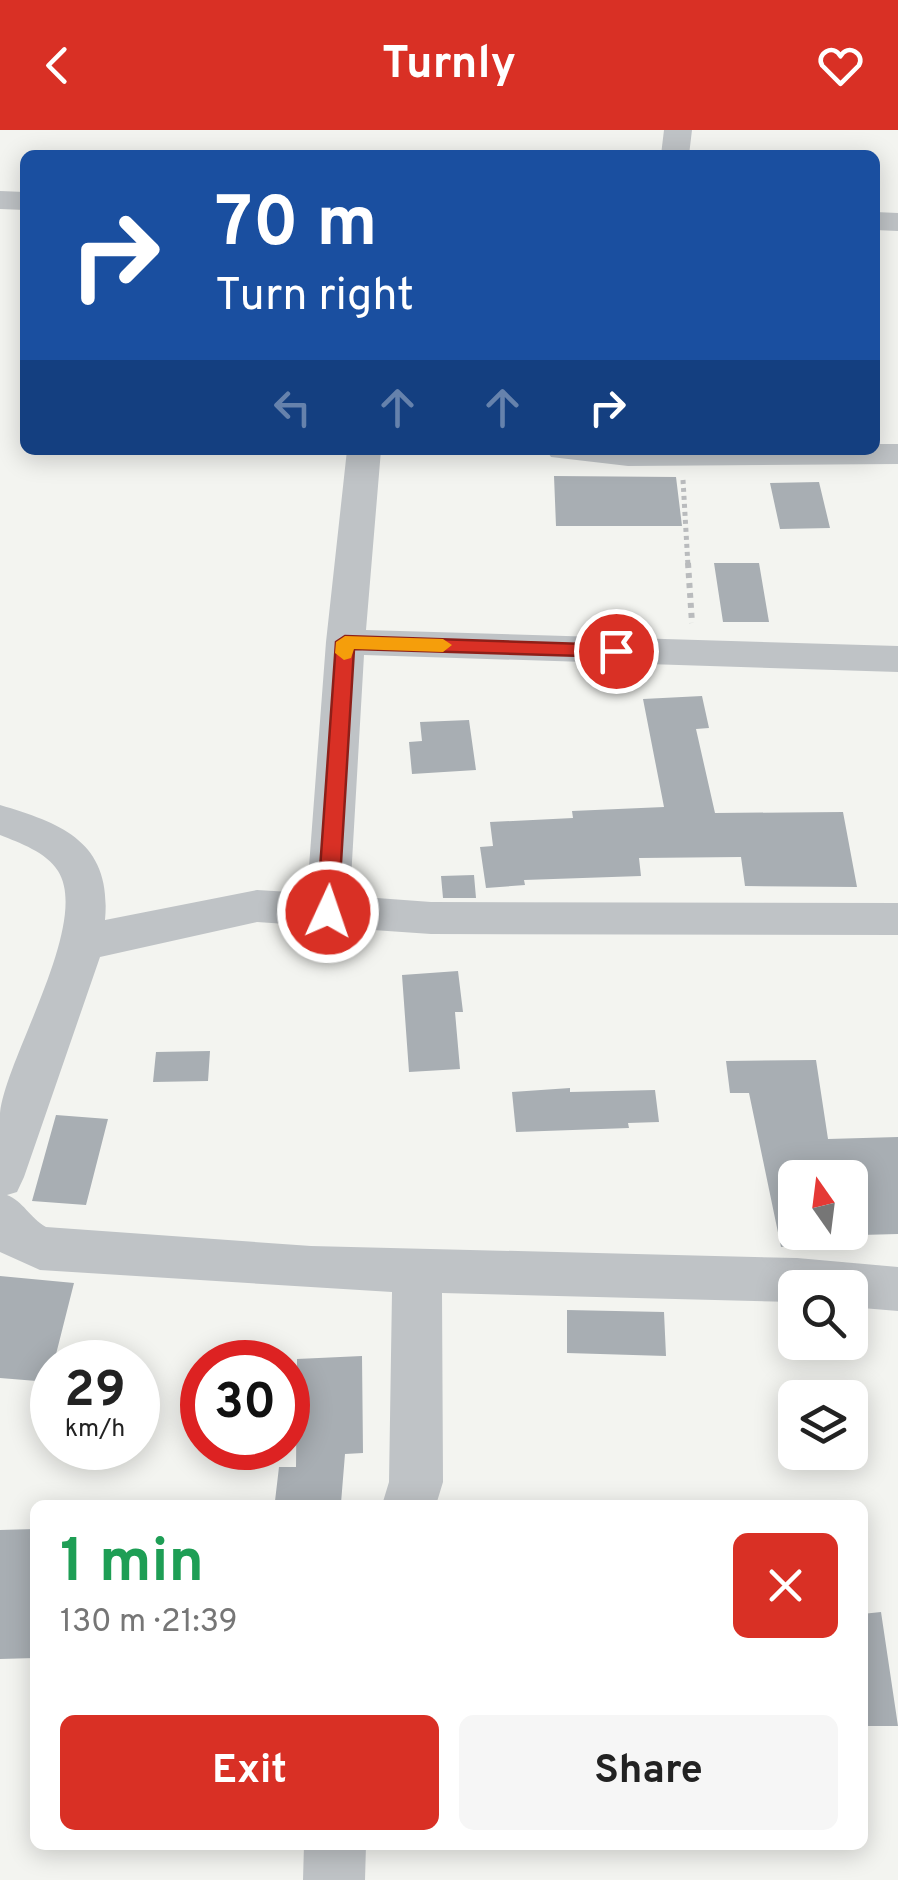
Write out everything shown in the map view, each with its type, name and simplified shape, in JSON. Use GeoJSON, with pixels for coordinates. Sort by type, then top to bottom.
{"type":"FeatureCollection","features":[{"type":"Feature","properties":{"kind":"street"},"geometry":{"type":"LineString","coordinates":[[328,912],[345,642],[364,455]]}},
{"type":"Feature","properties":{"kind":"street"},"geometry":{"type":"LineString","coordinates":[[345,642],[898,659]]}},
{"type":"Feature","properties":{"kind":"street"},"geometry":{"type":"LineString","coordinates":[[0,820],[60,846],[77,866],[85,894],[81,948],[0,1177]]}},
{"type":"Feature","properties":{"kind":"street"},"geometry":{"type":"LineString","coordinates":[[81,948],[92,939],[257,906],[432,918],[898,919]]}},
{"type":"Feature","properties":{"kind":"street"},"geometry":{"type":"LineString","coordinates":[[0,1214],[15,1235],[40,1248],[312,1268],[797,1280],[898,1289]]}},
{"type":"Feature","properties":{"kind":"street"},"geometry":{"type":"LineString","coordinates":[[411,1500],[416,1482],[417,1270]]}},
{"type":"Feature","properties":{"kind":"street"},"geometry":{"type":"LineString","coordinates":[[334,1850],[334,1880]]}},
{"type":"Feature","properties":{"kind":"path"},"geometry":{"type":"LineString","coordinates":[[679,455],[687,502],[694,654]]}},
{"type":"Feature","properties":{"kind":"building"},"geometry":{"type":"Polygon","coordinates":[[[554,476],[676,477],[682,526],[556,526],[554,476]]]}},
{"type":"Feature","properties":{"kind":"building"},"geometry":{"type":"Polygon","coordinates":[[[819,482],[830,528],[780,529],[770,483],[819,482]]]}},
{"type":"Feature","properties":{"kind":"building"},"geometry":{"type":"Polygon","coordinates":[[[714,563],[759,563],[769,622],[723,622],[714,563]]]}},
{"type":"Feature","properties":{"kind":"building"},"geometry":{"type":"Polygon","coordinates":[[[702,696],[709,728],[696,729],[715,813],[843,812],[857,887],[745,886],[741,857],[639,858],[641,876],[524,880],[525,885],[486,888],[480,847],[493,846],[490,822],[573,818],[572,811],[664,807],[643,699],[702,696]]]}},
{"type":"Feature","properties":{"kind":"building"},"geometry":{"type":"Polygon","coordinates":[[[469,720],[476,770],[412,774],[409,742],[422,741],[420,722],[469,720]]]}},
{"type":"Feature","properties":{"kind":"building"},"geometry":{"type":"Polygon","coordinates":[[[474,875],[476,898],[443,898],[441,876],[474,875]]]}},
{"type":"Feature","properties":{"kind":"building"},"geometry":{"type":"Polygon","coordinates":[[[458,971],[463,1012],[455,1012],[460,1069],[409,1072],[402,975],[458,971]]]}},
{"type":"Feature","properties":{"kind":"building"},"geometry":{"type":"Polygon","coordinates":[[[210,1051],[208,1081],[153,1082],[156,1052],[210,1051]]]}},
{"type":"Feature","properties":{"kind":"building"},"geometry":{"type":"Polygon","coordinates":[[[816,1060],[828,1139],[898,1137],[898,1234],[868,1235],[868,1160],[778,1160],[778,1233],[749,1093],[730,1093],[726,1061],[816,1060]]]}},
{"type":"Feature","properties":{"kind":"building"},"geometry":{"type":"Polygon","coordinates":[[[570,1088],[570,1092],[655,1090],[659,1122],[628,1123],[629,1128],[516,1132],[512,1092],[570,1088]]]}},
{"type":"Feature","properties":{"kind":"building"},"geometry":{"type":"Polygon","coordinates":[[[56,1115],[108,1119],[86,1205],[32,1201],[56,1115]]]}},
{"type":"Feature","properties":{"kind":"building"},"geometry":{"type":"Polygon","coordinates":[[[0,1276],[74,1283],[60,1340],[30,1340],[30,1380],[0,1378],[0,1276]]]}},
{"type":"Feature","properties":{"kind":"building"},"geometry":{"type":"Polygon","coordinates":[[[567,1310],[664,1312],[666,1356],[567,1353],[567,1310]]]}},
{"type":"Feature","properties":{"kind":"building"},"geometry":{"type":"Polygon","coordinates":[[[362,1356],[363,1453],[345,1454],[341,1500],[275,1500],[279,1470],[310,1470],[310,1358],[362,1356]]]}},
{"type":"Feature","properties":{"kind":"building"},"geometry":{"type":"Polygon","coordinates":[[[30,1529],[30,1658],[0,1659],[0,1530],[30,1529]]]}},
{"type":"Feature","properties":{"kind":"building"},"geometry":{"type":"Polygon","coordinates":[[[881,1612],[898,1726],[868,1726],[868,1613],[881,1612]]]}},
{"type":"Feature","properties":{"kind":"slow traffic"},"geometry":{"type":"LineString","coordinates":[[344,653],[345,642],[443,645]]}},
{"type":"Feature","properties":{"kind":"route"},"geometry":{"type":"LineString","coordinates":[[328,912],[345,642],[616,651]]}}]}
